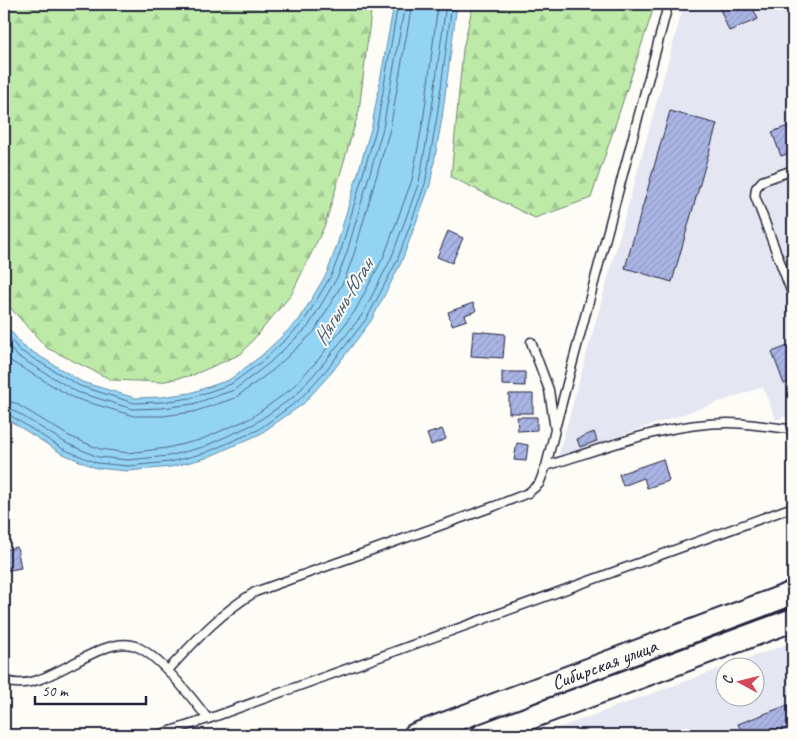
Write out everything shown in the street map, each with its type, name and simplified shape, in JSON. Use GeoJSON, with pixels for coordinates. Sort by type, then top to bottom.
{"type":"FeatureCollection","features":[{"type":"Feature","properties":{"kind":"main road","name":"Сибирская улица"},"geometry":{"type":"LineString","coordinates":[[415,735],[793,593]]}},
{"type":"Feature","properties":{"kind":"main road"},"geometry":{"type":"LineString","coordinates":[[753,607],[761,632]]}},
{"type":"Feature","properties":{"kind":"main road","name":"Сибирская улица"},"geometry":{"type":"LineString","coordinates":[[483,735],[793,620]]}},
{"type":"Feature","properties":{"kind":"lane"},"geometry":{"type":"LineString","coordinates":[[168,670],[210,625],[233,606],[255,592],[528,493],[539,484],[546,466],[667,9],[670,4]]}},
{"type":"Feature","properties":{"kind":"lane"},"geometry":{"type":"LineString","coordinates":[[793,170],[762,181],[756,188],[755,196],[793,296]]}},
{"type":"Feature","properties":{"kind":"lane"},"geometry":{"type":"LineString","coordinates":[[531,342],[549,390],[555,430]]}},
{"type":"Feature","properties":{"kind":"lane"},"geometry":{"type":"LineString","coordinates":[[546,466],[662,430],[701,424],[729,423],[793,429]]}},
{"type":"Feature","properties":{"kind":"lane"},"geometry":{"type":"LineString","coordinates":[[158,735],[793,507]]}},
{"type":"Feature","properties":{"kind":"lane"},"geometry":{"type":"LineString","coordinates":[[4,680],[10,683],[23,683],[44,677],[114,645],[134,645],[168,670],[208,718]]}},
{"type":"Feature","properties":{"kind":"shaded area"},"geometry":{"type":"Polygon","coordinates":[[[684,4],[793,4],[793,414],[776,420],[763,387],[558,457],[684,4]]]}},
{"type":"Feature","properties":{"kind":"shaded area"},"geometry":{"type":"Polygon","coordinates":[[[793,642],[793,735],[539,735],[714,671],[714,706],[764,706],[764,656],[754,656],[793,642]]]}},
{"type":"Feature","properties":{"kind":"green space"},"geometry":{"type":"Polygon","coordinates":[[[4,4],[372,4],[359,111],[325,225],[291,295],[241,354],[193,375],[161,382],[112,380],[47,348],[4,301],[4,4]]]}},
{"type":"Feature","properties":{"kind":"green space"},"geometry":{"type":"Polygon","coordinates":[[[473,4],[655,4],[591,198],[535,218],[451,177],[463,49],[473,4]]]}},
{"type":"Feature","properties":{"kind":"water","name":"Нягынь-Юган"},"geometry":{"type":"Polygon","coordinates":[[[394,4],[457,4],[442,118],[430,185],[401,263],[371,321],[332,372],[303,404],[260,434],[206,458],[171,467],[128,471],[96,468],[61,453],[4,417],[4,323],[23,346],[82,382],[135,398],[190,393],[229,380],[261,356],[299,320],[327,273],[336,248],[372,125],[394,4]]]}},
{"type":"Feature","properties":{"kind":"building"},"geometry":{"type":"Polygon","coordinates":[[[718,4],[751,4],[758,19],[729,31],[718,4]]]}},
{"type":"Feature","properties":{"kind":"building"},"geometry":{"type":"Polygon","coordinates":[[[670,111],[717,124],[672,282],[625,268],[670,111]]]}},
{"type":"Feature","properties":{"kind":"building"},"geometry":{"type":"Polygon","coordinates":[[[793,124],[793,152],[781,156],[772,132],[793,124]]]}},
{"type":"Feature","properties":{"kind":"building"},"geometry":{"type":"Polygon","coordinates":[[[448,231],[463,238],[452,263],[437,257],[448,231]]]}},
{"type":"Feature","properties":{"kind":"building"},"geometry":{"type":"Polygon","coordinates":[[[473,303],[476,311],[465,315],[467,320],[452,325],[448,312],[473,303]]]}},
{"type":"Feature","properties":{"kind":"building"},"geometry":{"type":"Polygon","coordinates":[[[473,331],[505,334],[503,358],[471,356],[473,331]]]}},
{"type":"Feature","properties":{"kind":"building"},"geometry":{"type":"Polygon","coordinates":[[[793,344],[793,380],[784,384],[772,352],[793,344]]]}},
{"type":"Feature","properties":{"kind":"building"},"geometry":{"type":"Polygon","coordinates":[[[502,372],[525,372],[525,386],[502,385],[502,372]]]}},
{"type":"Feature","properties":{"kind":"building"},"geometry":{"type":"Polygon","coordinates":[[[509,394],[533,394],[533,413],[509,413],[509,394]]]}},
{"type":"Feature","properties":{"kind":"building"},"geometry":{"type":"Polygon","coordinates":[[[517,417],[537,417],[537,430],[518,431],[517,417]]]}},
{"type":"Feature","properties":{"kind":"building"},"geometry":{"type":"Polygon","coordinates":[[[442,429],[446,439],[431,445],[427,434],[442,429]]]}},
{"type":"Feature","properties":{"kind":"building"},"geometry":{"type":"Polygon","coordinates":[[[594,432],[597,441],[580,447],[577,439],[594,432]]]}},
{"type":"Feature","properties":{"kind":"building"},"geometry":{"type":"Polygon","coordinates":[[[517,443],[528,445],[526,461],[514,460],[517,443]]]}},
{"type":"Feature","properties":{"kind":"building"},"geometry":{"type":"Polygon","coordinates":[[[663,459],[669,481],[647,488],[644,478],[623,486],[619,474],[663,459]]]}},
{"type":"Feature","properties":{"kind":"building"},"geometry":{"type":"Polygon","coordinates":[[[17,547],[21,568],[4,571],[4,550],[17,547]]]}},
{"type":"Feature","properties":{"kind":"building"},"geometry":{"type":"Polygon","coordinates":[[[793,703],[793,735],[743,735],[738,724],[793,703]]]}}]}
